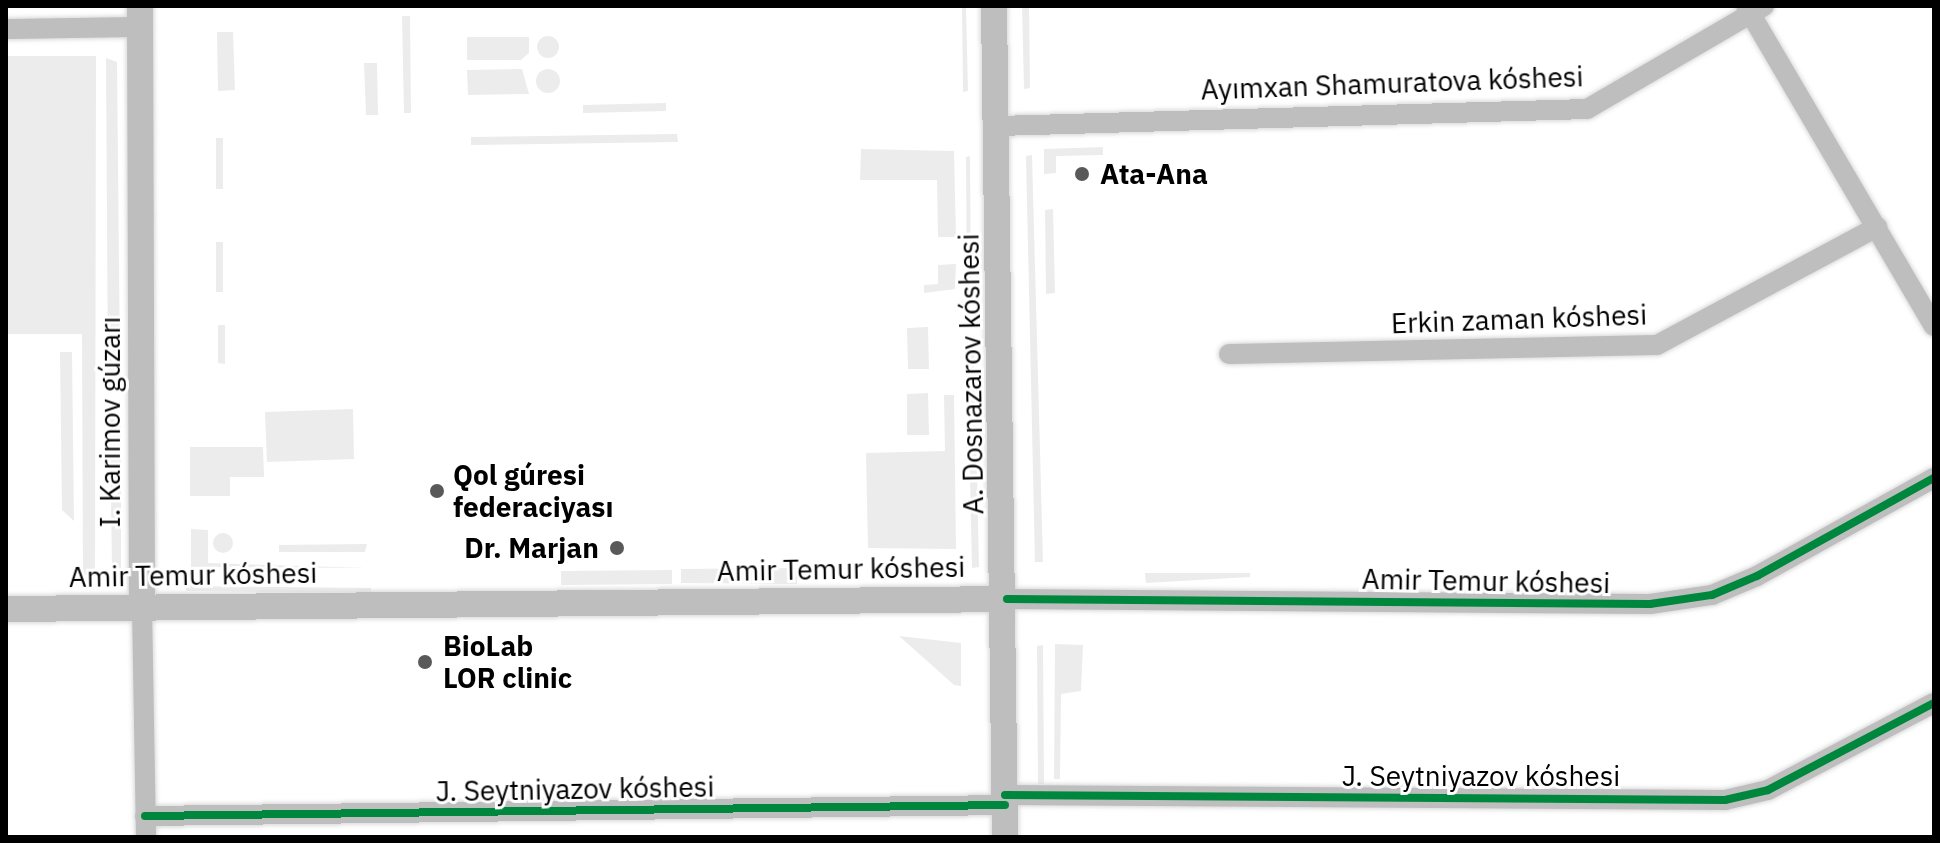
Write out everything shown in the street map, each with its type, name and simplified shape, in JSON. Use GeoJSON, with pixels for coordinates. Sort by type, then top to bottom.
{"type":"FeatureCollection","features":[{"type":"Feature","properties":{"kind":"main road","name":"A. Dosnazarov kóshesi"},"geometry":{"type":"LineString","coordinates":[[994,6],[1007,599],[1005,837]]}},
{"type":"Feature","properties":{"kind":"main road","name":"I. Karimov gúzarı"},"geometry":{"type":"LineString","coordinates":[[140,17],[142,607]]}},
{"type":"Feature","properties":{"kind":"main road","name":"Amir Temur kóshesi"},"geometry":{"type":"LineString","coordinates":[[6,609],[1007,599]]}},
{"type":"Feature","properties":{"kind":"street","name":"Ayımxan Shamuratova kóshesi"},"geometry":{"type":"LineString","coordinates":[[998,126],[1587,109],[1753,9]]}},
{"type":"Feature","properties":{"kind":"street"},"geometry":{"type":"LineString","coordinates":[[1753,9],[1934,326]]}},
{"type":"Feature","properties":{"kind":"street"},"geometry":{"type":"LineString","coordinates":[[6,29],[140,17]]}},
{"type":"Feature","properties":{"kind":"street","name":"Erkin zaman kóshesi"},"geometry":{"type":"LineString","coordinates":[[1229,354],[1657,345],[1877,227]]}},
{"type":"Feature","properties":{"kind":"street","name":"Amir Temur kóshesi"},"geometry":{"type":"LineString","coordinates":[[1007,599],[1650,604],[1712,595],[1757,576],[1934,478]]}},
{"type":"Feature","properties":{"kind":"street","name":"I. Karimov gúzarı"},"geometry":{"type":"LineString","coordinates":[[142,607],[146,827]]}},
{"type":"Feature","properties":{"kind":"street","name":"J. Seytniyazov kóshesi"},"geometry":{"type":"LineString","coordinates":[[146,827],[1005,800],[1725,800],[1768,790],[1934,703]]}},
{"type":"Feature","properties":{"kind":"shaded area"},"geometry":{"type":"Polygon","coordinates":[[[962,6],[966,6],[968,91],[963,92],[962,6]]]}},
{"type":"Feature","properties":{"kind":"shaded area"},"geometry":{"type":"Polygon","coordinates":[[[1022,6],[1029,6],[1030,88],[1024,89],[1022,6]]]}},
{"type":"Feature","properties":{"kind":"shaded area"},"geometry":{"type":"Polygon","coordinates":[[[402,16],[410,16],[411,113],[404,113],[402,16]]]}},
{"type":"Feature","properties":{"kind":"shaded area"},"geometry":{"type":"Polygon","coordinates":[[[217,32],[233,32],[235,90],[218,91],[217,32]]]}},
{"type":"Feature","properties":{"kind":"shaded area"},"geometry":{"type":"Polygon","coordinates":[[[548,36],[556,39],[559,47],[556,55],[548,58],[540,55],[537,47],[540,39],[548,36]]]}},
{"type":"Feature","properties":{"kind":"shaded area"},"geometry":{"type":"Polygon","coordinates":[[[467,37],[529,37],[529,53],[521,60],[467,60],[467,37]]]}},
{"type":"Feature","properties":{"kind":"shaded area"},"geometry":{"type":"Polygon","coordinates":[[[6,56],[96,56],[95,574],[83,575],[82,334],[6,334],[6,56]]]}},
{"type":"Feature","properties":{"kind":"shaded area"},"geometry":{"type":"Polygon","coordinates":[[[106,58],[117,62],[120,369],[108,378],[106,58]]]}},
{"type":"Feature","properties":{"kind":"shaded area"},"geometry":{"type":"Polygon","coordinates":[[[364,63],[377,63],[378,115],[366,115],[364,63]]]}},
{"type":"Feature","properties":{"kind":"shaded area"},"geometry":{"type":"Polygon","coordinates":[[[522,69],[529,94],[468,95],[467,70],[522,69]]]}},
{"type":"Feature","properties":{"kind":"shaded area"},"geometry":{"type":"Polygon","coordinates":[[[548,69],[559,76],[560,81],[553,92],[548,93],[537,86],[536,81],[543,70],[548,69]]]}},
{"type":"Feature","properties":{"kind":"shaded area"},"geometry":{"type":"Polygon","coordinates":[[[666,103],[666,111],[583,113],[583,105],[666,103]]]}},
{"type":"Feature","properties":{"kind":"shaded area"},"geometry":{"type":"Polygon","coordinates":[[[677,134],[678,142],[471,145],[471,137],[677,134]]]}},
{"type":"Feature","properties":{"kind":"shaded area"},"geometry":{"type":"Polygon","coordinates":[[[216,138],[223,138],[223,189],[216,189],[216,138]]]}},
{"type":"Feature","properties":{"kind":"shaded area"},"geometry":{"type":"Polygon","coordinates":[[[1103,147],[1103,155],[1056,156],[1056,173],[1044,174],[1044,149],[1103,147]]]}},
{"type":"Feature","properties":{"kind":"shaded area"},"geometry":{"type":"Polygon","coordinates":[[[861,149],[954,151],[956,237],[938,237],[937,180],[860,180],[861,149]]]}},
{"type":"Feature","properties":{"kind":"shaded area"},"geometry":{"type":"Polygon","coordinates":[[[1032,155],[1043,562],[1035,562],[1026,156],[1032,155]]]}},
{"type":"Feature","properties":{"kind":"shaded area"},"geometry":{"type":"Polygon","coordinates":[[[970,156],[971,298],[967,304],[966,157],[970,156]]]}},
{"type":"Feature","properties":{"kind":"shaded area"},"geometry":{"type":"Polygon","coordinates":[[[1053,209],[1055,293],[1046,294],[1045,210],[1053,209]]]}},
{"type":"Feature","properties":{"kind":"shaded area"},"geometry":{"type":"Polygon","coordinates":[[[216,242],[223,242],[223,292],[216,292],[216,242]]]}},
{"type":"Feature","properties":{"kind":"shaded area"},"geometry":{"type":"Polygon","coordinates":[[[956,264],[955,289],[924,293],[924,285],[938,284],[938,265],[956,264]]]}},
{"type":"Feature","properties":{"kind":"shaded area"},"geometry":{"type":"Polygon","coordinates":[[[218,325],[225,325],[225,364],[218,363],[218,325]]]}},
{"type":"Feature","properties":{"kind":"shaded area"},"geometry":{"type":"Polygon","coordinates":[[[928,327],[929,369],[908,369],[907,328],[928,327]]]}},
{"type":"Feature","properties":{"kind":"shaded area"},"geometry":{"type":"Polygon","coordinates":[[[967,334],[974,336],[979,567],[972,568],[967,334]]]}},
{"type":"Feature","properties":{"kind":"shaded area"},"geometry":{"type":"Polygon","coordinates":[[[60,352],[72,352],[74,521],[62,510],[60,352]]]}},
{"type":"Feature","properties":{"kind":"shaded area"},"geometry":{"type":"Polygon","coordinates":[[[928,393],[929,435],[907,435],[907,394],[928,393]]]}},
{"type":"Feature","properties":{"kind":"shaded area"},"geometry":{"type":"Polygon","coordinates":[[[944,395],[954,395],[956,549],[868,548],[866,453],[945,451],[944,395]]]}},
{"type":"Feature","properties":{"kind":"shaded area"},"geometry":{"type":"Polygon","coordinates":[[[353,409],[354,459],[267,462],[265,412],[353,409]]]}},
{"type":"Feature","properties":{"kind":"shaded area"},"geometry":{"type":"Polygon","coordinates":[[[110,416],[121,422],[121,573],[112,573],[110,416]]]}},
{"type":"Feature","properties":{"kind":"shaded area"},"geometry":{"type":"Polygon","coordinates":[[[190,447],[263,447],[264,477],[230,477],[230,496],[190,496],[190,447]]]}},
{"type":"Feature","properties":{"kind":"shaded area"},"geometry":{"type":"Polygon","coordinates":[[[191,529],[208,530],[208,563],[368,568],[191,567],[191,529]]]}},
{"type":"Feature","properties":{"kind":"shaded area"},"geometry":{"type":"Polygon","coordinates":[[[223,533],[230,536],[233,543],[230,550],[223,553],[216,550],[213,543],[216,536],[223,533]]]}},
{"type":"Feature","properties":{"kind":"shaded area"},"geometry":{"type":"Polygon","coordinates":[[[367,544],[365,552],[279,552],[279,545],[367,544]]]}},
{"type":"Feature","properties":{"kind":"shaded area"},"geometry":{"type":"Polygon","coordinates":[[[797,568],[797,584],[681,583],[681,569],[797,568]]]}},
{"type":"Feature","properties":{"kind":"shaded area"},"geometry":{"type":"Polygon","coordinates":[[[672,570],[672,584],[561,585],[561,571],[672,570]]]}},
{"type":"Feature","properties":{"kind":"shaded area"},"geometry":{"type":"Polygon","coordinates":[[[1145,573],[1250,573],[1250,577],[1146,583],[1145,573]]]}},
{"type":"Feature","properties":{"kind":"shaded area"},"geometry":{"type":"Polygon","coordinates":[[[186,586],[371,588],[371,593],[186,591],[186,586]]]}},
{"type":"Feature","properties":{"kind":"shaded area"},"geometry":{"type":"Polygon","coordinates":[[[899,636],[961,643],[961,686],[954,685],[899,636]]]}},
{"type":"Feature","properties":{"kind":"shaded area"},"geometry":{"type":"Polygon","coordinates":[[[1055,644],[1083,645],[1081,691],[1061,694],[1060,779],[1054,779],[1055,644]]]}},
{"type":"Feature","properties":{"kind":"shaded area"},"geometry":{"type":"Polygon","coordinates":[[[1043,645],[1044,784],[1038,784],[1037,646],[1043,645]]]}},
{"type":"Feature","properties":{"kind":"cycle path"},"geometry":{"type":"LineString","coordinates":[[1007,599],[1650,604],[1712,595],[1757,576],[1934,478]]}},
{"type":"Feature","properties":{"kind":"cycle path"},"geometry":{"type":"LineString","coordinates":[[1005,795],[1725,800],[1768,790],[1934,703]]}},
{"type":"Feature","properties":{"kind":"cycle path"},"geometry":{"type":"LineString","coordinates":[[145,816],[1005,805]]}},
{"type":"Feature","properties":{"kind":"place","name":"Ata-Ana"},"geometry":{"type":"Point","coordinates":[1082,174]}},
{"type":"Feature","properties":{"kind":"place","name":"Qol gúresi federaciyası"},"geometry":{"type":"Point","coordinates":[437,491]}},
{"type":"Feature","properties":{"kind":"place","name":"Dr. Marjan"},"geometry":{"type":"Point","coordinates":[617,548]}},
{"type":"Feature","properties":{"kind":"place","name":"BioLab LOR clinic"},"geometry":{"type":"Point","coordinates":[425,662]}}]}
